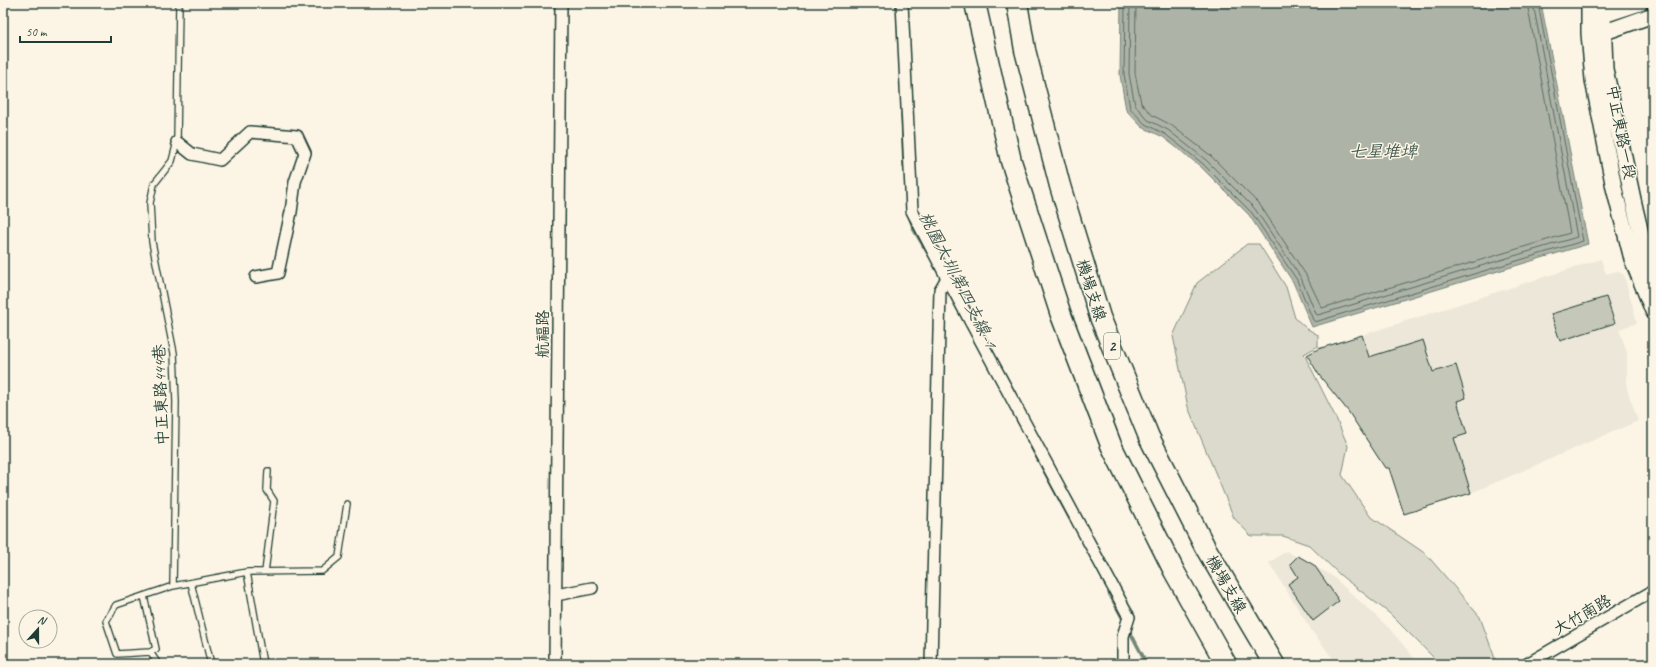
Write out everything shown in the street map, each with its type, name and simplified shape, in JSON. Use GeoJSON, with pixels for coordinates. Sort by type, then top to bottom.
{"type":"FeatureCollection","features":[{"type":"Feature","properties":{"kind":"highway"},"geometry":{"type":"LineString","coordinates":[[975,3],[1011,161],[1064,322],[1111,445],[1174,571],[1226,664]]}},
{"type":"Feature","properties":{"kind":"highway","name":"機場支線"},"geometry":{"type":"LineString","coordinates":[[1016,3],[1025,50],[1060,186],[1100,317],[1149,437],[1205,547],[1274,664]]}},
{"type":"Feature","properties":{"kind":"main road","name":"中正東路一段"},"geometry":{"type":"LineString","coordinates":[[1589,3],[1605,32],[1605,69],[1634,204],[1646,255],[1653,275]]}},
{"type":"Feature","properties":{"kind":"main road"},"geometry":{"type":"LineString","coordinates":[[1596,18],[1640,3]]}},
{"type":"Feature","properties":{"kind":"main road"},"geometry":{"type":"LineString","coordinates":[[1605,32],[1653,15]]}},
{"type":"Feature","properties":{"kind":"main road","name":"中正東路一段"},"geometry":{"type":"LineString","coordinates":[[1596,18],[1593,80],[1614,188],[1632,259],[1653,311]]}},
{"type":"Feature","properties":{"kind":"street","name":"航福路"},"geometry":{"type":"LineString","coordinates":[[555,664],[561,3]]}},
{"type":"Feature","properties":{"kind":"street"},"geometry":{"type":"LineString","coordinates":[[902,3],[912,211],[1129,617],[1123,636],[1123,664]]}},
{"type":"Feature","properties":{"kind":"street"},"geometry":{"type":"LineString","coordinates":[[177,142],[192,154],[220,160],[250,132],[297,136],[305,153],[295,182],[291,212],[278,273],[256,277]]}},
{"type":"Feature","properties":{"kind":"street"},"geometry":{"type":"LineString","coordinates":[[932,664],[940,290],[947,278]]}},
{"type":"Feature","properties":{"kind":"street"},"geometry":{"type":"LineString","coordinates":[[556,595],[592,588]]}},
{"type":"Feature","properties":{"kind":"street","name":"大竹南路"},"geometry":{"type":"LineString","coordinates":[[1527,664],[1653,591]]}},
{"type":"Feature","properties":{"kind":"lane","name":"中正東路444巷"},"geometry":{"type":"LineString","coordinates":[[173,586],[176,402],[174,353],[152,242],[150,203],[154,184],[172,161],[177,142],[179,3]]}},
{"type":"Feature","properties":{"kind":"lane"},"geometry":{"type":"LineString","coordinates":[[265,572],[274,500],[266,490],[268,471]]}},
{"type":"Feature","properties":{"kind":"lane"},"geometry":{"type":"LineString","coordinates":[[144,596],[156,649],[150,652],[116,654],[106,621],[116,605],[173,586],[247,572],[322,571],[339,557],[348,504]]}},
{"type":"Feature","properties":{"kind":"lane"},"geometry":{"type":"LineString","coordinates":[[247,572],[263,664]]}},
{"type":"Feature","properties":{"kind":"lane"},"geometry":{"type":"LineString","coordinates":[[191,583],[211,664]]}},
{"type":"Feature","properties":{"kind":"lane"},"geometry":{"type":"LineString","coordinates":[[150,652],[158,664]]}},
{"type":"Feature","properties":{"kind":"shaded area"},"geometry":{"type":"Polygon","coordinates":[[[1247,244],[1259,244],[1286,287],[1295,318],[1306,328],[1318,335],[1318,346],[1304,354],[1336,418],[1348,446],[1342,475],[1370,516],[1426,554],[1480,617],[1497,664],[1440,664],[1389,613],[1340,575],[1309,545],[1283,536],[1251,536],[1234,518],[1188,407],[1173,336],[1197,283],[1247,244]]]}},
{"type":"Feature","properties":{"kind":"shaded area"},"geometry":{"type":"Polygon","coordinates":[[[1601,259],[1606,274],[1617,271],[1624,275],[1637,323],[1619,329],[1627,352],[1627,389],[1638,421],[1471,493],[1404,514],[1389,468],[1385,468],[1348,411],[1319,375],[1307,355],[1318,349],[1601,259]]]}},
{"type":"Feature","properties":{"kind":"shaded area"},"geometry":{"type":"Polygon","coordinates":[[[1286,551],[1331,575],[1389,628],[1419,664],[1337,664],[1312,631],[1269,563],[1286,551]]]}},
{"type":"Feature","properties":{"kind":"water","name":"七星堆埤"},"geometry":{"type":"Polygon","coordinates":[[[1121,3],[1541,3],[1588,244],[1312,327],[1293,282],[1249,215],[1200,166],[1163,137],[1142,127],[1126,110],[1120,75],[1121,3]]]}},
{"type":"Feature","properties":{"kind":"building"},"geometry":{"type":"Polygon","coordinates":[[[1606,297],[1615,323],[1560,341],[1551,314],[1606,297]]]}},
{"type":"Feature","properties":{"kind":"building"},"geometry":{"type":"Polygon","coordinates":[[[1362,335],[1369,357],[1423,340],[1433,372],[1456,365],[1466,398],[1457,401],[1467,434],[1454,438],[1471,493],[1404,514],[1389,468],[1385,468],[1348,411],[1319,375],[1307,355],[1318,349],[1362,335]]]}},
{"type":"Feature","properties":{"kind":"building"},"geometry":{"type":"Polygon","coordinates":[[[1298,556],[1314,565],[1339,601],[1313,621],[1288,584],[1298,577],[1290,564],[1298,556]]]}},
{"type":"Feature","properties":{"kind":"waterway","name":"桃園大圳第四支線-1"},"geometry":{"type":"LineString","coordinates":[[902,113],[904,167]]}},
{"type":"Feature","properties":{"kind":"waterway","name":"桃園大圳第四支線-1"},"geometry":{"type":"LineString","coordinates":[[908,213],[914,230],[929,255]]}},
{"type":"Feature","properties":{"kind":"waterway","name":"桃園大圳第四支線-1"},"geometry":{"type":"LineString","coordinates":[[1028,441],[1071,521]]}},
{"type":"Feature","properties":{"kind":"waterway","name":"桃園大圳第四支線-1"},"geometry":{"type":"LineString","coordinates":[[1109,593],[1125,623]]}},
{"type":"Feature","properties":{"kind":"waterway","name":"桃園大圳第四支線-1"},"geometry":{"type":"LineString","coordinates":[[1128,628],[1147,664]]}}]}
